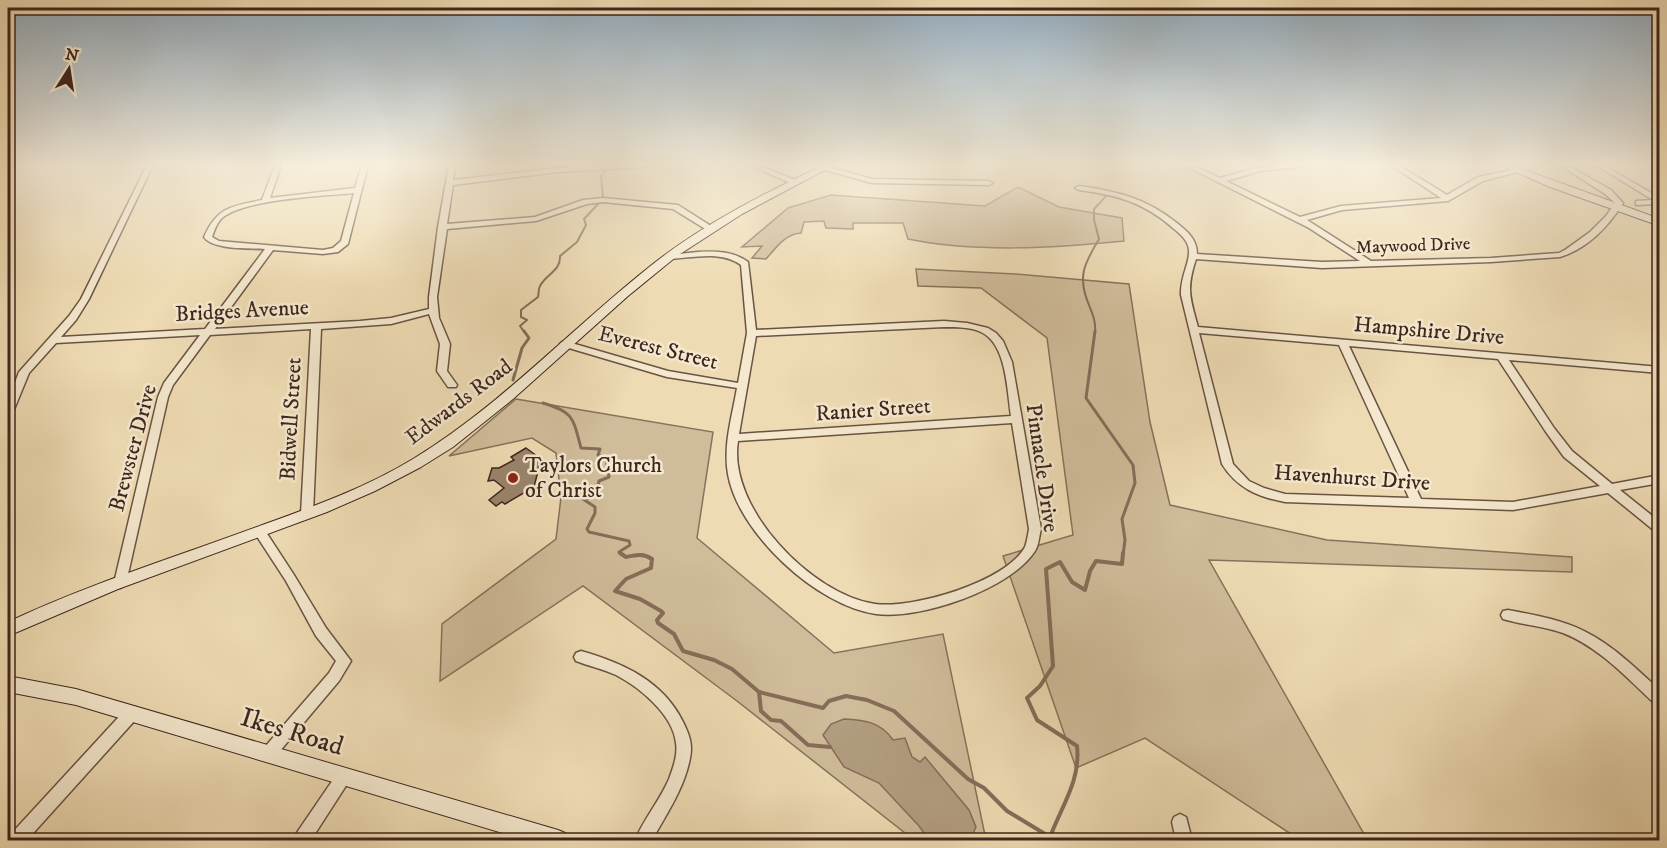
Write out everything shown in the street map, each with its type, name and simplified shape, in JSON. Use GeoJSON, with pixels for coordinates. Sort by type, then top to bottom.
{"type":"FeatureCollection","features":[{"type":"Feature","properties":{"kind":"main road","name":"Edwards Road"},"geometry":{"type":"LineString","coordinates":[[8,629],[307,514],[375,485],[443,447],[483,417],[565,344],[669,257],[710,228],[754,205]]}},
{"type":"Feature","properties":{"kind":"main road"},"geometry":{"type":"LineString","coordinates":[[1608,205],[1659,224]]}},
{"type":"Feature","properties":{"kind":"main road","name":"Ikes Road"},"geometry":{"type":"LineString","coordinates":[[8,684],[76,697],[269,753],[533,837],[558,840]]}},
{"type":"Feature","properties":{"kind":"street"},"geometry":{"type":"LineString","coordinates":[[8,412],[24,372],[73,318],[85,299],[131,205]]}},
{"type":"Feature","properties":{"kind":"street"},"geometry":{"type":"LineString","coordinates":[[249,205],[225,213],[216,220],[208,237],[210,240],[218,243],[322,252],[340,248],[345,242],[354,205]]}},
{"type":"Feature","properties":{"kind":"street"},"geometry":{"type":"LineString","coordinates":[[446,205],[432,311],[445,344],[442,371],[452,384]]}},
{"type":"Feature","properties":{"kind":"street"},"geometry":{"type":"LineString","coordinates":[[442,227],[536,219],[578,205]]}},
{"type":"Feature","properties":{"kind":"street"},"geometry":{"type":"LineString","coordinates":[[650,205],[675,207],[710,228]]}},
{"type":"Feature","properties":{"kind":"street"},"geometry":{"type":"LineString","coordinates":[[1147,205],[1187,236],[1192,246],[1192,256]]}},
{"type":"Feature","properties":{"kind":"street"},"geometry":{"type":"LineString","coordinates":[[1268,205],[1325,233],[1368,263]]}},
{"type":"Feature","properties":{"kind":"street"},"geometry":{"type":"LineString","coordinates":[[1300,220],[1341,208],[1390,205]]}},
{"type":"Feature","properties":{"kind":"street","name":"Maywood Drive"},"geometry":{"type":"LineString","coordinates":[[1192,256],[1305,264],[1560,255],[1580,245],[1617,208]]}},
{"type":"Feature","properties":{"kind":"street","name":"Brewster Drive"},"geometry":{"type":"LineString","coordinates":[[120,584],[163,397],[175,374],[271,247]]}},
{"type":"Feature","properties":{"kind":"street","name":"Pinnacle Drive"},"geometry":{"type":"LineString","coordinates":[[669,257],[723,255],[741,261],[745,267],[752,333],[730,458],[733,478],[755,520],[778,551],[801,571],[840,597],[867,607],[898,608],[938,601],[967,592],[1006,572],[1032,549],[1035,529],[1016,419],[1003,347],[994,336],[977,328],[955,324],[752,333]]}},
{"type":"Feature","properties":{"kind":"street","name":"Havenhurst Drive"},"geometry":{"type":"LineString","coordinates":[[1192,256],[1184,284],[1228,464],[1243,482],[1263,493],[1285,498],[1514,506],[1659,479]]}},
{"type":"Feature","properties":{"kind":"street","name":"Bridges Avenue"},"geometry":{"type":"LineString","coordinates":[[52,340],[382,322],[432,311]]}},
{"type":"Feature","properties":{"kind":"street","name":"Bidwell Street"},"geometry":{"type":"LineString","coordinates":[[307,514],[316,327]]}},
{"type":"Feature","properties":{"kind":"street","name":"Hampshire Drive"},"geometry":{"type":"LineString","coordinates":[[1195,330],[1659,370]]}},
{"type":"Feature","properties":{"kind":"street"},"geometry":{"type":"LineString","coordinates":[[1343,343],[1418,503]]}},
{"type":"Feature","properties":{"kind":"street","name":"Everest Street"},"geometry":{"type":"LineString","coordinates":[[565,344],[667,374],[741,386]]}},
{"type":"Feature","properties":{"kind":"street"},"geometry":{"type":"LineString","coordinates":[[1502,357],[1568,454],[1659,529]]}},
{"type":"Feature","properties":{"kind":"street","name":"Ranier Street"},"geometry":{"type":"LineString","coordinates":[[733,438],[1016,419]]}},
{"type":"Feature","properties":{"kind":"street"},"geometry":{"type":"LineString","coordinates":[[260,532],[321,632],[344,661],[334,677],[269,753]]}},
{"type":"Feature","properties":{"kind":"street"},"geometry":{"type":"LineString","coordinates":[[1508,615],[1551,625],[1580,635],[1608,654],[1659,700]]}},
{"type":"Feature","properties":{"kind":"street"},"geometry":{"type":"LineString","coordinates":[[581,657],[611,666],[642,683],[669,710],[681,734],[684,745],[678,774],[643,840]]}},
{"type":"Feature","properties":{"kind":"street"},"geometry":{"type":"LineString","coordinates":[[17,840],[132,713]]}},
{"type":"Feature","properties":{"kind":"street"},"geometry":{"type":"LineString","coordinates":[[302,840],[344,776]]}},
{"type":"Feature","properties":{"kind":"street"},"geometry":{"type":"LineString","coordinates":[[1180,822],[1184,840]]}},
{"type":"Feature","properties":{"kind":"shaded area"},"geometry":{"type":"Polygon","coordinates":[[[799,205],[1054,205],[1122,218],[1124,241],[1070,246],[988,248],[908,239],[903,223],[853,223],[853,229],[826,228],[824,221],[804,222],[801,233],[790,236],[766,259],[752,258],[762,246],[742,247],[788,208],[799,205]]]}},
{"type":"Feature","properties":{"kind":"shaded area"},"geometry":{"type":"Polygon","coordinates":[[[916,269],[1015,274],[1129,284],[1150,422],[1170,505],[1327,540],[1572,557],[1572,572],[1209,560],[1364,834],[1300,840],[1145,738],[1076,768],[1003,556],[1073,535],[1047,338],[981,288],[918,286],[916,269]]]}},
{"type":"Feature","properties":{"kind":"shaded area"},"geometry":{"type":"Polygon","coordinates":[[[516,399],[713,432],[697,538],[834,653],[943,634],[986,840],[914,840],[737,701],[583,586],[440,681],[442,624],[556,539],[561,497],[556,453],[532,438],[449,456],[516,399]]]}},
{"type":"Feature","properties":{"kind":"shaded area"},"geometry":{"type":"Polygon","coordinates":[[[844,719],[872,723],[883,729],[893,740],[905,738],[912,757],[920,762],[925,757],[969,810],[976,827],[970,840],[929,840],[879,783],[844,767],[823,735],[831,724],[844,719]]]}},
{"type":"Feature","properties":{"kind":"building","name":"Taylors Church of Christ"},"geometry":{"type":"Polygon","coordinates":[[[526,448],[541,459],[534,487],[505,504],[502,502],[496,506],[489,500],[504,488],[494,480],[488,481],[492,468],[499,468],[514,460],[511,457],[526,448]]]}},
{"type":"Feature","properties":{"kind":"waterway"},"geometry":{"type":"LineString","coordinates":[[525,333],[520,326],[527,320],[521,317],[521,310],[538,297],[539,288],[556,269],[560,256],[577,242],[586,225],[584,219],[598,205]]}},
{"type":"Feature","properties":{"kind":"waterway"},"geometry":{"type":"LineString","coordinates":[[1095,331],[1094,319],[1085,295],[1083,278],[1086,263],[1099,239],[1094,220],[1094,209],[1098,205]]}},
{"type":"Feature","properties":{"kind":"waterway"},"geometry":{"type":"LineString","coordinates":[[513,380],[522,348],[529,338],[524,331]]}},
{"type":"Feature","properties":{"kind":"waterway"},"geometry":{"type":"LineString","coordinates":[[1095,331],[1086,398],[1133,465],[1135,483],[1122,519],[1125,540],[1123,555]]}},
{"type":"Feature","properties":{"kind":"waterway"},"geometry":{"type":"LineString","coordinates":[[543,403],[567,413],[574,423],[581,448],[600,449],[598,455],[606,458],[609,477],[599,481],[595,496],[583,499],[595,507],[595,513],[587,529],[589,532],[629,541],[630,545],[619,552],[623,555]]}},
{"type":"Feature","properties":{"kind":"waterway"},"geometry":{"type":"LineString","coordinates":[[1049,840],[1073,783],[1077,746],[1037,720],[1027,698],[1040,686],[1053,666],[1046,569],[1060,562],[1072,582],[1085,590],[1090,571],[1096,561],[1122,564],[1123,553]]}},
{"type":"Feature","properties":{"kind":"waterway"},"geometry":{"type":"LineString","coordinates":[[623,555],[626,557],[639,555]]}},
{"type":"Feature","properties":{"kind":"waterway"},"geometry":{"type":"LineString","coordinates":[[639,555],[652,559],[651,568],[626,579],[615,591],[640,599],[661,611],[663,613],[657,620],[658,623],[674,634],[683,651],[714,660],[732,669],[759,692]]}},
{"type":"Feature","properties":{"kind":"waterway"},"geometry":{"type":"LineString","coordinates":[[759,692],[823,708],[829,701],[846,696],[867,700],[894,711],[968,779],[984,788],[1007,811],[1050,837]]}},
{"type":"Feature","properties":{"kind":"waterway"},"geometry":{"type":"LineString","coordinates":[[759,692],[761,711],[771,720],[781,721],[808,745],[830,747]]}},
{"type":"Feature","properties":{"kind":"place","name":"Taylors Church of Christ"},"geometry":{"type":"Point","coordinates":[513,478]}}]}
